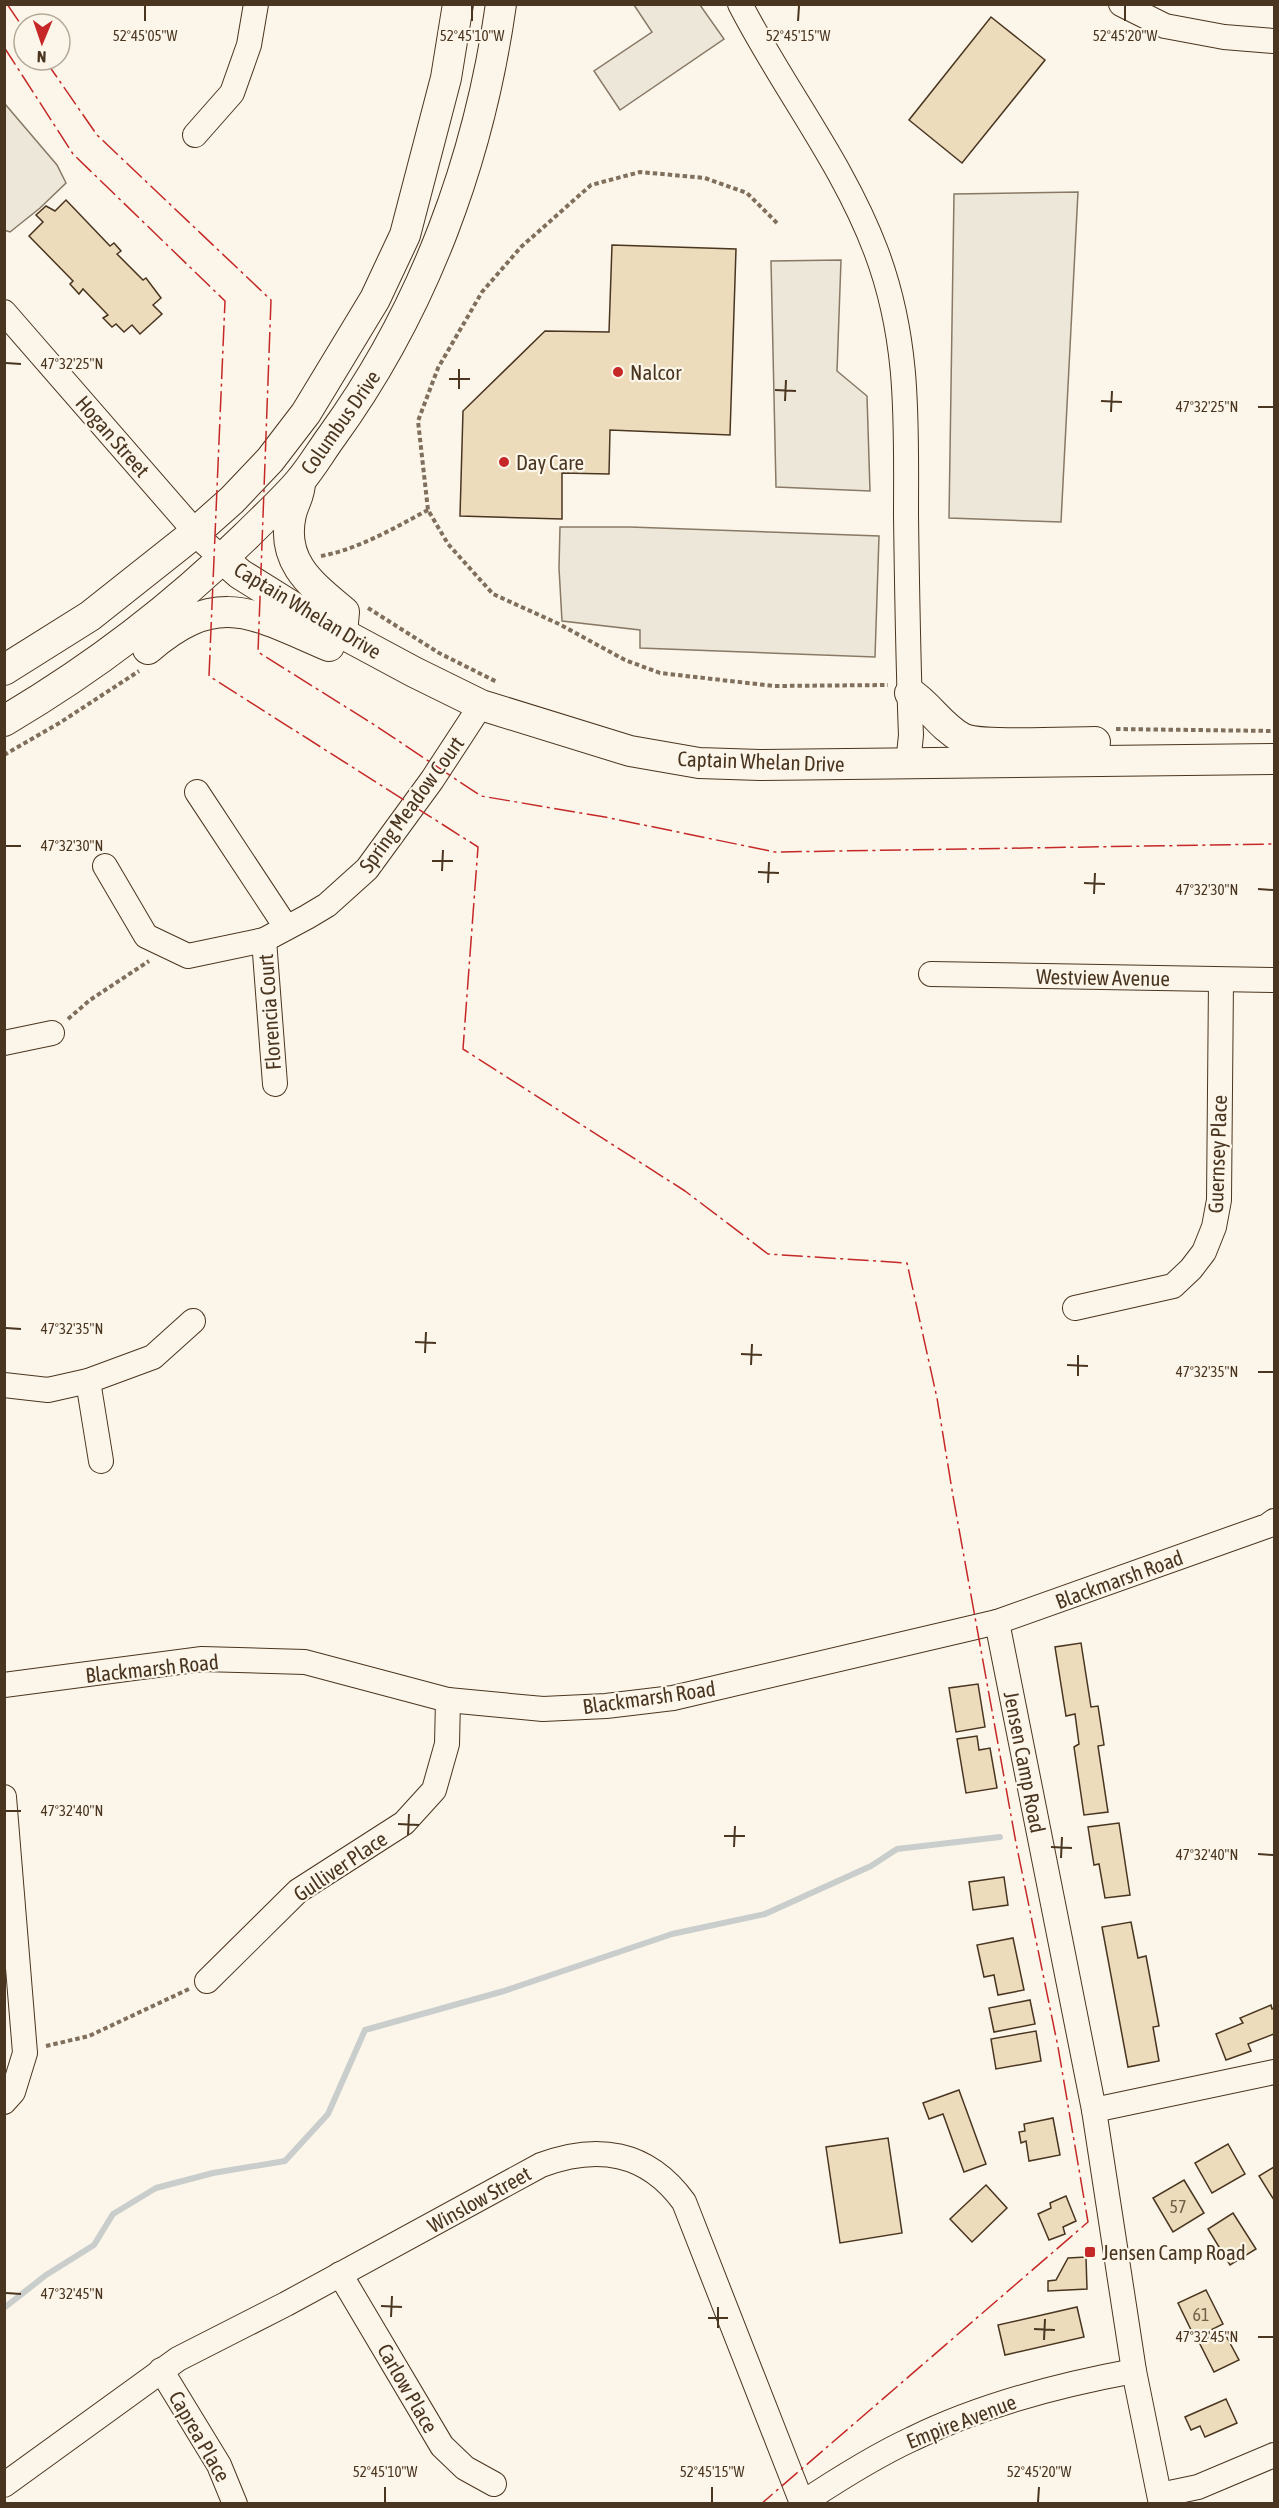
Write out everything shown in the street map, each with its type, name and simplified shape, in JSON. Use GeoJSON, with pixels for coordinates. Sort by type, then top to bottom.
{"type":"FeatureCollection","features":[{"type":"Feature","properties":{"kind":"main road","name":"Columbus Drive"},"geometry":{"type":"LineString","coordinates":[[4,670],[90,616],[196,532],[232,500],[270,460],[306,413],[337,365],[387,274],[405,235],[446,78],[458,4]]}},
{"type":"Feature","properties":{"kind":"main road","name":"Columbus Drive"},"geometry":{"type":"LineString","coordinates":[[4,721],[131,638],[223,559],[300,480],[374,375],[438,245],[454,205],[489,79],[501,4]]}},
{"type":"Feature","properties":{"kind":"main road"},"geometry":{"type":"LineString","coordinates":[[300,480],[300,494],[291,514],[292,555],[310,583],[344,612],[342,633]]}},
{"type":"Feature","properties":{"kind":"main road","name":"Captain Whelan Drive"},"geometry":{"type":"LineString","coordinates":[[223,559],[240,574],[342,633],[481,705],[630,751],[699,763],[908,764],[1275,759]]}},
{"type":"Feature","properties":{"kind":"main road"},"geometry":{"type":"LineString","coordinates":[[53,691],[87,691],[182,624],[210,612],[251,615],[365,661],[396,662]]}},
{"type":"Feature","properties":{"kind":"main road"},"geometry":{"type":"LineString","coordinates":[[910,689],[949,728],[969,740],[1209,744],[1230,761]]}},
{"type":"Feature","properties":{"kind":"street"},"geometry":{"type":"LineString","coordinates":[[195,135],[232,93],[249,45],[256,4]]}},
{"type":"Feature","properties":{"kind":"street"},"geometry":{"type":"LineString","coordinates":[[740,4],[848,187],[876,252],[902,346],[907,417],[911,735],[908,764]]}},
{"type":"Feature","properties":{"kind":"street"},"geometry":{"type":"LineString","coordinates":[[1121,4],[1165,26],[1224,36],[1275,41]]}},
{"type":"Feature","properties":{"kind":"street","name":"Hogan Street"},"geometry":{"type":"LineString","coordinates":[[4,312],[196,532],[223,559]]}},
{"type":"Feature","properties":{"kind":"street","name":"Spring Meadow Court"},"geometry":{"type":"LineString","coordinates":[[188,956],[264,940],[327,904],[367,869],[432,780],[481,705]]}},
{"type":"Feature","properties":{"kind":"street"},"geometry":{"type":"LineString","coordinates":[[197,792],[286,927]]}},
{"type":"Feature","properties":{"kind":"street"},"geometry":{"type":"LineString","coordinates":[[105,866],[146,936],[188,956]]}},
{"type":"Feature","properties":{"kind":"street","name":"Florencia Court"},"geometry":{"type":"LineString","coordinates":[[264,940],[274,1084]]}},
{"type":"Feature","properties":{"kind":"street","name":"Westview Avenue"},"geometry":{"type":"LineString","coordinates":[[931,974],[1275,980]]}},
{"type":"Feature","properties":{"kind":"street","name":"Guernsey Place"},"geometry":{"type":"LineString","coordinates":[[1075,1308],[1173,1286],[1191,1269],[1204,1252],[1214,1227],[1219,1200],[1221,980]]}},
{"type":"Feature","properties":{"kind":"street"},"geometry":{"type":"LineString","coordinates":[[4,1043],[52,1033]]}},
{"type":"Feature","properties":{"kind":"street"},"geometry":{"type":"LineString","coordinates":[[4,1385],[48,1390],[88,1381],[153,1357],[193,1321]]}},
{"type":"Feature","properties":{"kind":"street"},"geometry":{"type":"LineString","coordinates":[[88,1381],[101,1461]]}},
{"type":"Feature","properties":{"kind":"street","name":"Blackmarsh Road"},"geometry":{"type":"LineString","coordinates":[[4,1685],[202,1659],[305,1662],[448,1701],[543,1709],[606,1706],[673,1698],[997,1622],[1267,1526],[1275,1521]]}},
{"type":"Feature","properties":{"kind":"street","name":"Jensen Camp Road"},"geometry":{"type":"LineString","coordinates":[[997,1622],[1094,2110],[1134,2371],[1160,2499]]}},
{"type":"Feature","properties":{"kind":"street","name":"Gulliver Place"},"geometry":{"type":"LineString","coordinates":[[207,1981],[298,1891],[404,1823],[434,1790],[447,1744],[448,1701]]}},
{"type":"Feature","properties":{"kind":"street"},"geometry":{"type":"LineString","coordinates":[[4,1797],[25,2053],[13,2092],[4,2102]]}},
{"type":"Feature","properties":{"kind":"street"},"geometry":{"type":"LineString","coordinates":[[1094,2110],[1275,2072]]}},
{"type":"Feature","properties":{"kind":"street","name":"Winslow Street"},"geometry":{"type":"LineString","coordinates":[[4,2485],[161,2370],[194,2350],[541,2165],[588,2153],[605,2153],[643,2165],[664,2178],[675,2190],[690,2214],[802,2503]]}},
{"type":"Feature","properties":{"kind":"street","name":"Carlow Place"},"geometry":{"type":"LineString","coordinates":[[340,2274],[442,2446],[465,2468],[494,2484]]}},
{"type":"Feature","properties":{"kind":"street","name":"Caprea Place"},"geometry":{"type":"LineString","coordinates":[[161,2370],[219,2465],[235,2504]]}},
{"type":"Feature","properties":{"kind":"street","name":"Empire Avenue"},"geometry":{"type":"LineString","coordinates":[[802,2503],[880,2454],[914,2438],[1023,2397],[1134,2371]]}},
{"type":"Feature","properties":{"kind":"street"},"geometry":{"type":"LineString","coordinates":[[1160,2499],[1198,2487],[1275,2455]]}},
{"type":"Feature","properties":{"kind":"path"},"geometry":{"type":"LineString","coordinates":[[777,223],[747,193],[705,178],[640,172],[591,185],[521,248],[482,292],[438,368],[418,421],[428,510],[448,544],[494,594],[559,624],[625,660],[660,673],[774,686],[910,689]]}},
{"type":"Feature","properties":{"kind":"path"},"geometry":{"type":"LineString","coordinates":[[318,556],[347,549],[428,510]]}},
{"type":"Feature","properties":{"kind":"path"},"geometry":{"type":"LineString","coordinates":[[358,601],[439,654],[507,686]]}},
{"type":"Feature","properties":{"kind":"path"},"geometry":{"type":"LineString","coordinates":[[4,755],[61,722],[148,664]]}},
{"type":"Feature","properties":{"kind":"path"},"geometry":{"type":"LineString","coordinates":[[1109,729],[1275,731]]}},
{"type":"Feature","properties":{"kind":"path"},"geometry":{"type":"LineString","coordinates":[[52,1033],[90,1000],[149,961],[188,956]]}},
{"type":"Feature","properties":{"kind":"path"},"geometry":{"type":"LineString","coordinates":[[25,2053],[89,2036],[207,1981]]}},
{"type":"Feature","properties":{"kind":"shaded area"},"geometry":{"type":"Polygon","coordinates":[[[634,5],[700,5],[724,39],[620,110],[594,71],[652,32],[634,5]]]}},
{"type":"Feature","properties":{"kind":"shaded area"},"geometry":{"type":"Polygon","coordinates":[[[5,104],[57,165],[66,183],[10,232],[4,230],[5,104]]]}},
{"type":"Feature","properties":{"kind":"shaded area"},"geometry":{"type":"Polygon","coordinates":[[[1078,192],[1061,522],[949,518],[954,194],[1078,192]]]}},
{"type":"Feature","properties":{"kind":"shaded area"},"geometry":{"type":"Polygon","coordinates":[[[841,260],[837,371],[867,396],[870,491],[776,487],[771,261],[841,260]]]}},
{"type":"Feature","properties":{"kind":"shaded area"},"geometry":{"type":"Polygon","coordinates":[[[560,527],[630,527],[879,536],[875,657],[640,648],[640,630],[562,621],[559,568],[560,527]]]}},
{"type":"Feature","properties":{"kind":"building"},"geometry":{"type":"Polygon","coordinates":[[[991,17],[1045,60],[962,163],[909,120],[991,17]]]}},
{"type":"Feature","properties":{"kind":"building"},"geometry":{"type":"Polygon","coordinates":[[[66,200],[110,246],[114,243],[121,251],[117,254],[143,280],[146,278],[161,298],[153,305],[162,314],[140,334],[132,325],[124,332],[116,324],[112,327],[103,318],[108,315],[83,289],[79,294],[70,284],[73,281],[29,236],[43,222],[36,215],[46,206],[55,211],[66,200]]]}},
{"type":"Feature","properties":{"kind":"building","name":"Nalcor"},"geometry":{"type":"Polygon","coordinates":[[[612,245],[736,249],[730,435],[610,430],[609,474],[562,473],[562,519],[460,516],[463,411],[545,331],[609,332],[612,245]]]}},
{"type":"Feature","properties":{"kind":"building"},"geometry":{"type":"Polygon","coordinates":[[[1081,1643],[1091,1707],[1098,1706],[1104,1745],[1098,1746],[1108,1812],[1084,1815],[1074,1747],[1079,1744],[1075,1714],[1066,1716],[1055,1647],[1081,1643]]]}},
{"type":"Feature","properties":{"kind":"building"},"geometry":{"type":"Polygon","coordinates":[[[978,1684],[985,1727],[956,1732],[949,1688],[978,1684]]]}},
{"type":"Feature","properties":{"kind":"building"},"geometry":{"type":"Polygon","coordinates":[[[977,1736],[979,1750],[990,1748],[997,1788],[966,1793],[957,1739],[977,1736]]]}},
{"type":"Feature","properties":{"kind":"building"},"geometry":{"type":"Polygon","coordinates":[[[1119,1823],[1130,1895],[1105,1898],[1099,1864],[1094,1865],[1088,1827],[1119,1823]]]}},
{"type":"Feature","properties":{"kind":"building"},"geometry":{"type":"Polygon","coordinates":[[[1004,1877],[1008,1905],[973,1910],[969,1882],[1004,1877]]]}},
{"type":"Feature","properties":{"kind":"building"},"geometry":{"type":"Polygon","coordinates":[[[1131,1922],[1138,1958],[1146,1956],[1159,2026],[1153,2027],[1159,2061],[1128,2067],[1102,1927],[1131,1922]]]}},
{"type":"Feature","properties":{"kind":"building"},"geometry":{"type":"Polygon","coordinates":[[[1013,1938],[1024,1990],[998,1995],[994,1975],[984,1977],[977,1945],[1013,1938]]]}},
{"type":"Feature","properties":{"kind":"building"},"geometry":{"type":"Polygon","coordinates":[[[1030,2000],[1035,2024],[994,2032],[989,2008],[1030,2000]]]}},
{"type":"Feature","properties":{"kind":"building"},"geometry":{"type":"Polygon","coordinates":[[[1271,2005],[1272,2009],[1274,2008],[1274,2034],[1248,2044],[1251,2051],[1226,2060],[1216,2034],[1243,2023],[1240,2018],[1271,2005]]]}},
{"type":"Feature","properties":{"kind":"building"},"geometry":{"type":"Polygon","coordinates":[[[1036,2031],[1041,2061],[996,2069],[991,2039],[1036,2031]]]}},
{"type":"Feature","properties":{"kind":"building"},"geometry":{"type":"Polygon","coordinates":[[[959,2090],[986,2164],[964,2172],[943,2114],[929,2119],[923,2103],[959,2090]]]}},
{"type":"Feature","properties":{"kind":"building"},"geometry":{"type":"Polygon","coordinates":[[[1053,2118],[1060,2155],[1029,2161],[1026,2141],[1021,2143],[1019,2132],[1025,2131],[1024,2124],[1053,2118]]]}},
{"type":"Feature","properties":{"kind":"building"},"geometry":{"type":"Polygon","coordinates":[[[888,2138],[902,2233],[840,2243],[826,2147],[888,2138]]]}},
{"type":"Feature","properties":{"kind":"building"},"geometry":{"type":"Polygon","coordinates":[[[1228,2144],[1245,2174],[1212,2193],[1195,2163],[1228,2144]]]}},
{"type":"Feature","properties":{"kind":"building"},"geometry":{"type":"Polygon","coordinates":[[[1274,2167],[1274,2200],[1259,2176],[1274,2167]]]}},
{"type":"Feature","properties":{"kind":"building"},"geometry":{"type":"Polygon","coordinates":[[[1184,2180],[1204,2213],[1173,2232],[1153,2198],[1184,2180]]]}},
{"type":"Feature","properties":{"kind":"building"},"geometry":{"type":"Polygon","coordinates":[[[986,2185],[1007,2208],[972,2242],[950,2219],[986,2185]]]}},
{"type":"Feature","properties":{"kind":"building"},"geometry":{"type":"Polygon","coordinates":[[[1066,2196],[1076,2221],[1063,2227],[1065,2234],[1049,2240],[1038,2214],[1051,2208],[1050,2203],[1066,2196]]]}},
{"type":"Feature","properties":{"kind":"building"},"geometry":{"type":"Polygon","coordinates":[[[1233,2213],[1256,2249],[1230,2265],[1208,2229],[1233,2213]]]}},
{"type":"Feature","properties":{"kind":"building"},"geometry":{"type":"Polygon","coordinates":[[[1086,2257],[1087,2289],[1048,2291],[1048,2281],[1056,2280],[1068,2258],[1086,2257]]]}},
{"type":"Feature","properties":{"kind":"building"},"geometry":{"type":"Polygon","coordinates":[[[1206,2290],[1223,2324],[1195,2338],[1178,2303],[1206,2290]]]}},
{"type":"Feature","properties":{"kind":"building"},"geometry":{"type":"Polygon","coordinates":[[[1077,2307],[1084,2337],[1005,2355],[998,2325],[1077,2307]]]}},
{"type":"Feature","properties":{"kind":"building"},"geometry":{"type":"Polygon","coordinates":[[[1223,2330],[1239,2360],[1214,2372],[1199,2342],[1223,2330]]]}},
{"type":"Feature","properties":{"kind":"building"},"geometry":{"type":"Polygon","coordinates":[[[1226,2399],[1237,2423],[1205,2437],[1200,2426],[1191,2430],[1185,2417],[1226,2399]]]}},
{"type":"Feature","properties":{"kind":"waterway"},"geometry":{"type":"LineString","coordinates":[[4,2308],[46,2275],[94,2245],[113,2214],[156,2188],[213,2173],[285,2161],[328,2114],[365,2030],[504,1991],[672,1934],[765,1914],[871,1866],[897,1849],[1000,1837]]}},
{"type":"Feature","properties":{"kind":"power"},"geometry":{"type":"LineString","coordinates":[[7,4],[12,12]]}},
{"type":"Feature","properties":{"kind":"power"},"geometry":{"type":"LineString","coordinates":[[4,47],[73,154],[225,301],[209,676],[478,847],[463,1049],[685,1191],[768,1254],[907,1263],[937,1398],[1016,1843],[1058,2047],[1088,2222],[761,2504]]}},
{"type":"Feature","properties":{"kind":"power"},"geometry":{"type":"LineString","coordinates":[[53,72],[97,135],[271,300],[258,652],[373,724],[481,796],[605,817],[775,852],[1274,844]]}},
{"type":"Feature","properties":{"kind":"place","name":"Nalcor"},"geometry":{"type":"Point","coordinates":[618,372]}},
{"type":"Feature","properties":{"kind":"place","name":"Day Care"},"geometry":{"type":"Point","coordinates":[504,462]}},
{"type":"Feature","properties":{"kind":"place","name":"Jensen Camp Road"},"geometry":{"type":"Point","coordinates":[1090,2252]}}]}
